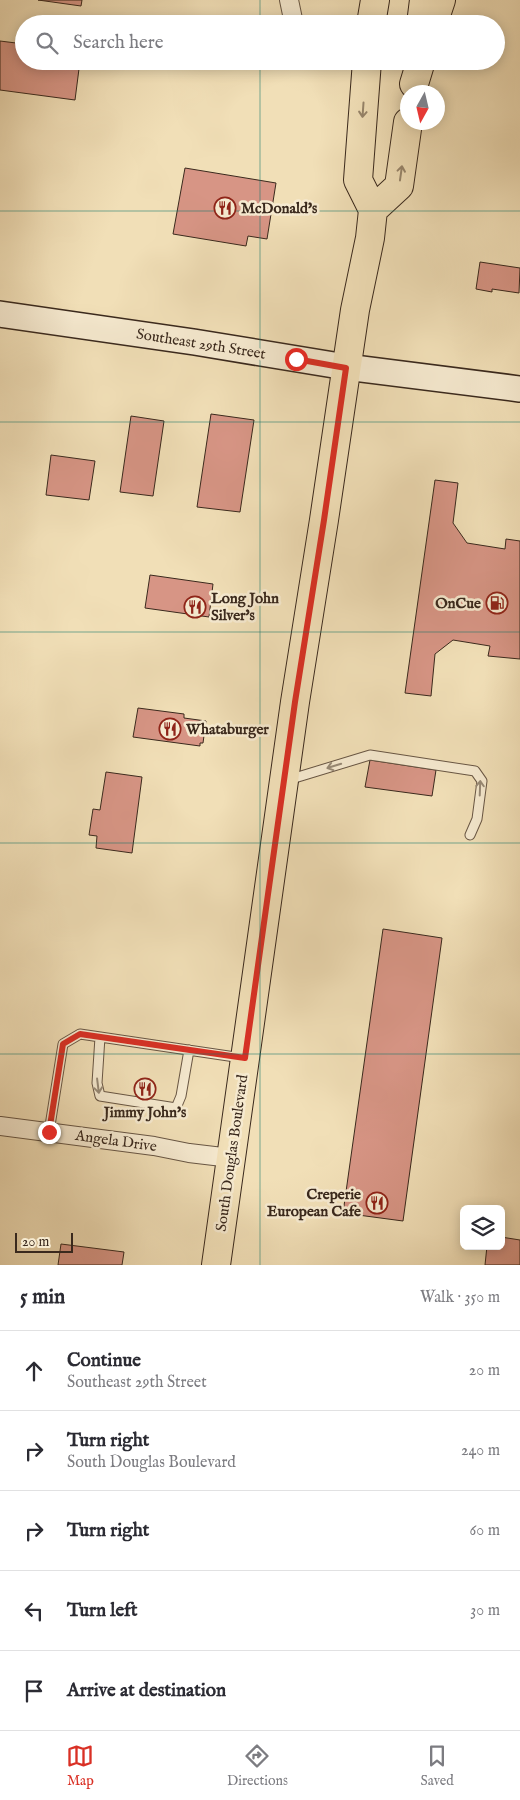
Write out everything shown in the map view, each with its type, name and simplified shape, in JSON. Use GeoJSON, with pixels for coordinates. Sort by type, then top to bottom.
{"type":"FeatureCollection","features":[{"type":"Feature","properties":{"kind":"main road"},"geometry":{"type":"LineString","coordinates":[[373,15],[375,0]]}},
{"type":"Feature","properties":{"kind":"main road"},"geometry":{"type":"LineString","coordinates":[[422,15],[424,0]]}},
{"type":"Feature","properties":{"kind":"main road"},"geometry":{"type":"LineString","coordinates":[[436,15],[441,0]]}},
{"type":"Feature","properties":{"kind":"main road"},"geometry":{"type":"LineString","coordinates":[[365,70],[358,180],[373,210],[399,186],[407,130]]}},
{"type":"Feature","properties":{"kind":"main road","name":"South Douglas Boulevard"},"geometry":{"type":"LineString","coordinates":[[216,1265],[284,781],[354,310],[370,238],[373,210]]}},
{"type":"Feature","properties":{"kind":"main road","name":"Southeast 29th Street"},"geometry":{"type":"LineString","coordinates":[[0,317],[194,342],[346,368],[520,389]]}},
{"type":"Feature","properties":{"kind":"street"},"geometry":{"type":"LineString","coordinates":[[289,0],[292,15]]}},
{"type":"Feature","properties":{"kind":"street","name":"Angela Drive"},"geometry":{"type":"LineString","coordinates":[[0,1126],[231,1158]]}},
{"type":"Feature","properties":{"kind":"lane"},"geometry":{"type":"LineString","coordinates":[[284,781],[370,755],[475,771],[482,782],[477,819],[470,835]]}},
{"type":"Feature","properties":{"kind":"lane"},"geometry":{"type":"LineString","coordinates":[[49,1132],[63,1044],[80,1034],[245,1058]]}},
{"type":"Feature","properties":{"kind":"lane"},"geometry":{"type":"LineString","coordinates":[[100,1038],[97,1083],[100,1096],[176,1108],[181,1096],[189,1050]]}},
{"type":"Feature","properties":{"kind":"building"},"geometry":{"type":"Polygon","coordinates":[[[38,0],[82,0],[81,6],[38,0]]]}},
{"type":"Feature","properties":{"kind":"building"},"geometry":{"type":"Polygon","coordinates":[[[0,41],[15,43],[15,70],[79,70],[75,100],[0,90],[0,41]]]}},
{"type":"Feature","properties":{"kind":"building","name":"McDonald's"},"geometry":{"type":"Polygon","coordinates":[[[185,168],[276,183],[267,239],[248,236],[246,246],[173,234],[185,168]]]}},
{"type":"Feature","properties":{"kind":"building"},"geometry":{"type":"Polygon","coordinates":[[[480,262],[520,268],[519,293],[492,289],[492,292],[476,289],[480,262]]]}},
{"type":"Feature","properties":{"kind":"building"},"geometry":{"type":"Polygon","coordinates":[[[211,414],[254,420],[240,512],[197,507],[211,414]]]}},
{"type":"Feature","properties":{"kind":"building"},"geometry":{"type":"Polygon","coordinates":[[[131,416],[164,421],[153,496],[120,492],[131,416]]]}},
{"type":"Feature","properties":{"kind":"building"},"geometry":{"type":"Polygon","coordinates":[[[51,455],[95,461],[89,500],[46,495],[51,455]]]}},
{"type":"Feature","properties":{"kind":"building"},"geometry":{"type":"Polygon","coordinates":[[[435,480],[458,483],[453,523],[467,543],[505,549],[506,539],[520,541],[520,659],[488,656],[490,646],[453,640],[435,654],[431,696],[405,693],[435,480]]]}},
{"type":"Feature","properties":{"kind":"building"},"geometry":{"type":"Polygon","coordinates":[[[150,575],[213,584],[209,617],[145,608],[150,575]]]}},
{"type":"Feature","properties":{"kind":"building","name":"Whataburger"},"geometry":{"type":"Polygon","coordinates":[[[138,708],[184,714],[184,718],[206,721],[203,743],[200,743],[200,746],[133,737],[138,708]]]}},
{"type":"Feature","properties":{"kind":"building"},"geometry":{"type":"Polygon","coordinates":[[[370,760],[436,770],[432,796],[365,787],[370,760]]]}},
{"type":"Feature","properties":{"kind":"building"},"geometry":{"type":"Polygon","coordinates":[[[106,772],[142,777],[132,853],[96,848],[97,836],[89,835],[93,809],[100,810],[106,772]]]}},
{"type":"Feature","properties":{"kind":"building"},"geometry":{"type":"Polygon","coordinates":[[[383,929],[442,938],[403,1221],[343,1213],[383,929]]]}},
{"type":"Feature","properties":{"kind":"building"},"geometry":{"type":"Polygon","coordinates":[[[505,1238],[520,1240],[520,1265],[485,1265],[487,1250],[505,1250],[505,1238]]]}},
{"type":"Feature","properties":{"kind":"building"},"geometry":{"type":"Polygon","coordinates":[[[61,1244],[124,1252],[122,1265],[58,1265],[61,1244]]]}},
{"type":"Feature","properties":{"kind":"place","name":"McDonald's"},"geometry":{"type":"Point","coordinates":[225,208]}},
{"type":"Feature","properties":{"kind":"place","name":"OnCue"},"geometry":{"type":"Point","coordinates":[497,603]}},
{"type":"Feature","properties":{"kind":"place","name":"Long John Silver's"},"geometry":{"type":"Point","coordinates":[195,607]}},
{"type":"Feature","properties":{"kind":"place","name":"Whataburger"},"geometry":{"type":"Point","coordinates":[170,729]}},
{"type":"Feature","properties":{"kind":"place","name":"Jimmy John's"},"geometry":{"type":"Point","coordinates":[145,1089]}},
{"type":"Feature","properties":{"kind":"place","name":"Creperie European Cafe"},"geometry":{"type":"Point","coordinates":[377,1203]}},
{"type":"Feature","properties":{"kind":"route"},"geometry":{"type":"LineString","coordinates":[[49,1132],[63,1044],[80,1034],[245,1058],[274,845],[346,368],[296,359]]}}]}
